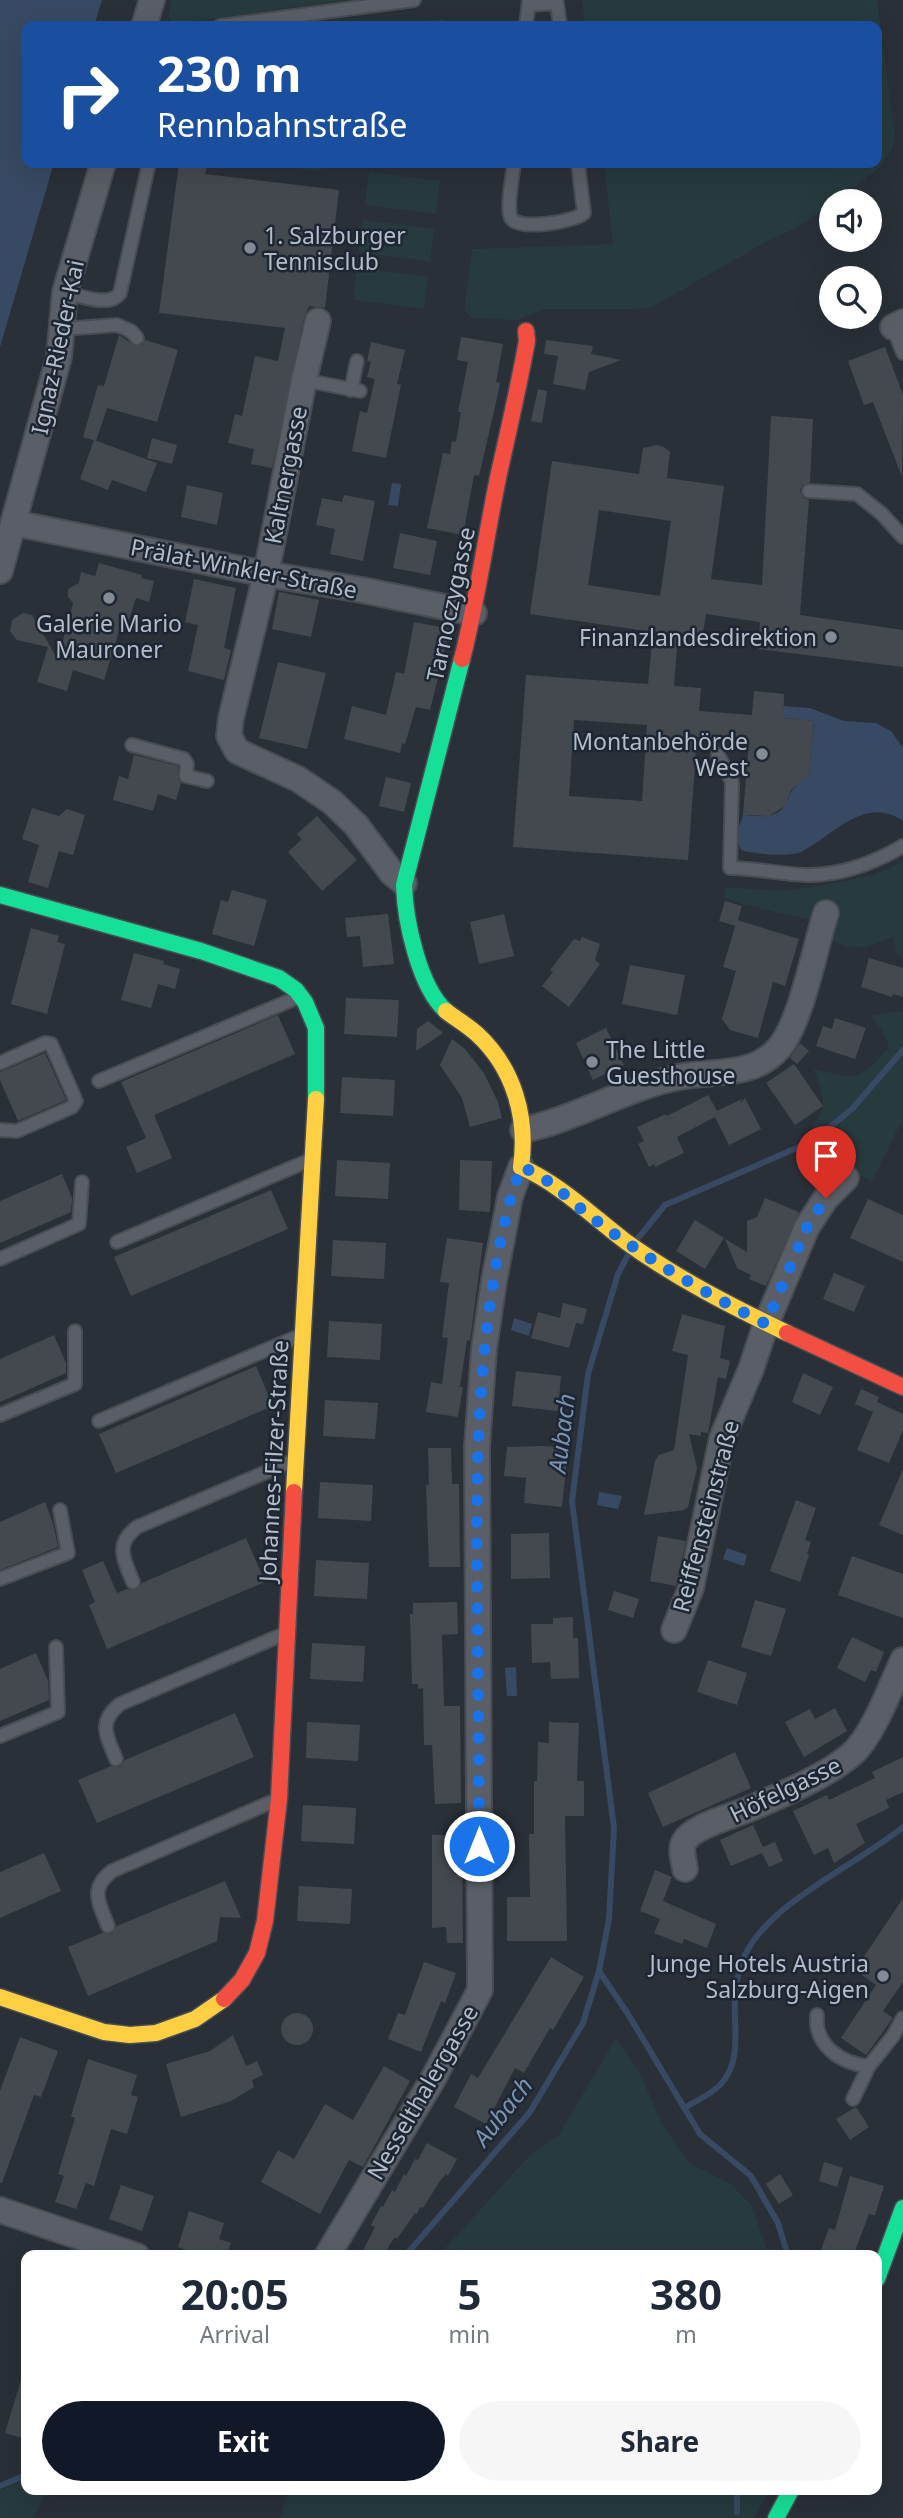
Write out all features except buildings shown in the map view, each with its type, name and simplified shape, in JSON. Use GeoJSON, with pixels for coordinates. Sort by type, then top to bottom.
{"type":"FeatureCollection","features":[{"type":"Feature","properties":{"kind":"street"},"geometry":{"type":"LineString","coordinates":[[146,21],[152,0]]}},
{"type":"Feature","properties":{"kind":"street","name":"Ignaz-Rieder-Kai"},"geometry":{"type":"LineString","coordinates":[[0,571],[59,357],[65,292],[102,168]]}},
{"type":"Feature","properties":{"kind":"street","name":"Kaltnergasse"},"geometry":{"type":"LineString","coordinates":[[318,321],[303,380],[266,574],[229,736],[237,751],[289,774],[332,802],[356,825],[392,873],[404,883]]}},
{"type":"Feature","properties":{"kind":"street","name":"Tarnoczygasse"},"geometry":{"type":"LineString","coordinates":[[404,883],[474,612],[499,474],[518,390],[527,341],[526,331]]}},
{"type":"Feature","properties":{"kind":"street","name":"Prälat-Winkler-Straße"},"geometry":{"type":"LineString","coordinates":[[14,523],[266,574],[474,612]]}},
{"type":"Feature","properties":{"kind":"street"},"geometry":{"type":"LineString","coordinates":[[404,883],[407,907],[430,991],[439,1005],[481,1038],[513,1086],[523,1130],[524,1151],[521,1167],[551,1182],[633,1247],[712,1297],[903,1387]]}},
{"type":"Feature","properties":{"kind":"street"},"geometry":{"type":"LineString","coordinates":[[0,895],[245,965],[279,978],[301,996]]}},
{"type":"Feature","properties":{"kind":"street"},"geometry":{"type":"LineString","coordinates":[[523,1130],[552,1123],[644,1086],[683,1076],[744,1070],[767,1059],[782,1044],[792,1022],[826,913]]}},
{"type":"Feature","properties":{"kind":"street","name":"Johannes-Filzer-Straße"},"geometry":{"type":"LineString","coordinates":[[0,1997],[89,2028],[117,2034],[156,2033],[184,2025],[209,2011],[237,1986],[257,1953],[265,1921],[279,1799],[302,1334],[314,1159],[317,1036],[310,1012],[301,996]]}},
{"type":"Feature","properties":{"kind":"street","name":"Nesselthalergasse"},"geometry":{"type":"LineString","coordinates":[[331,2250],[433,2079],[480,1990],[476,1478],[478,1425],[484,1349],[494,1281],[510,1197],[521,1167]]}},
{"type":"Feature","properties":{"kind":"street","name":"Reiffensteinstraße"},"geometry":{"type":"LineString","coordinates":[[674,1630],[691,1588],[722,1438],[807,1227],[826,1198],[846,1178]]}},
{"type":"Feature","properties":{"kind":"street","name":"Höfelgasse"},"geometry":{"type":"LineString","coordinates":[[685,1868],[682,1849],[684,1840],[696,1830],[751,1808],[824,1773],[856,1751],[881,1708],[903,1660]]}},
{"type":"Feature","properties":{"kind":"street"},"geometry":{"type":"LineString","coordinates":[[882,2265],[903,2208]]}},
{"type":"Feature","properties":{"kind":"street"},"geometry":{"type":"LineString","coordinates":[[0,2210],[119,2250]]}},
{"type":"Feature","properties":{"kind":"street"},"geometry":{"type":"LineString","coordinates":[[776,2518],[788,2495]]}},
{"type":"Feature","properties":{"kind":"lane"},"geometry":{"type":"LineString","coordinates":[[257,21],[414,0]]}},
{"type":"Feature","properties":{"kind":"lane"},"geometry":{"type":"LineString","coordinates":[[527,21],[529,2],[557,3],[559,21]]}},
{"type":"Feature","properties":{"kind":"lane"},"geometry":{"type":"LineString","coordinates":[[65,292],[93,299],[117,298],[122,288],[148,168]]}},
{"type":"Feature","properties":{"kind":"lane"},"geometry":{"type":"LineString","coordinates":[[513,168],[509,210],[517,224],[526,225],[573,220],[584,213],[579,168]]}},
{"type":"Feature","properties":{"kind":"lane"},"geometry":{"type":"LineString","coordinates":[[62,329],[117,324],[131,331],[137,338]]}},
{"type":"Feature","properties":{"kind":"lane"},"geometry":{"type":"LineString","coordinates":[[898,325],[903,353]]}},
{"type":"Feature","properties":{"kind":"lane"},"geometry":{"type":"LineString","coordinates":[[303,380],[355,391],[357,361]]}},
{"type":"Feature","properties":{"kind":"lane"},"geometry":{"type":"LineString","coordinates":[[809,491],[857,494],[882,514],[903,537]]}},
{"type":"Feature","properties":{"kind":"lane"},"geometry":{"type":"LineString","coordinates":[[132,745],[184,759],[187,764],[186,776],[207,781]]}},
{"type":"Feature","properties":{"kind":"lane"},"geometry":{"type":"LineString","coordinates":[[719,755],[732,782],[730,868],[807,875],[830,873],[868,863],[903,846]]}},
{"type":"Feature","properties":{"kind":"lane"},"geometry":{"type":"LineString","coordinates":[[100,1081],[301,996]]}},
{"type":"Feature","properties":{"kind":"lane"},"geometry":{"type":"LineString","coordinates":[[0,1063],[45,1043],[51,1044],[76,1101],[72,1107],[17,1131],[0,1130]]}},
{"type":"Feature","properties":{"kind":"lane"},"geometry":{"type":"LineString","coordinates":[[117,1242],[314,1159]]}},
{"type":"Feature","properties":{"kind":"lane"},"geometry":{"type":"LineString","coordinates":[[0,1259],[79,1224],[82,1182]]}},
{"type":"Feature","properties":{"kind":"lane"},"geometry":{"type":"LineString","coordinates":[[0,1415],[75,1384],[75,1331]]}},
{"type":"Feature","properties":{"kind":"lane"},"geometry":{"type":"LineString","coordinates":[[99,1421],[302,1334]]}},
{"type":"Feature","properties":{"kind":"lane"},"geometry":{"type":"LineString","coordinates":[[133,1582],[122,1547],[126,1535],[136,1527],[296,1459]]}},
{"type":"Feature","properties":{"kind":"lane"},"geometry":{"type":"LineString","coordinates":[[0,1579],[68,1553],[60,1510]]}},
{"type":"Feature","properties":{"kind":"lane"},"geometry":{"type":"LineString","coordinates":[[116,1759],[106,1734],[106,1724],[110,1713],[120,1704],[288,1632]]}},
{"type":"Feature","properties":{"kind":"lane"},"geometry":{"type":"LineString","coordinates":[[0,1736],[58,1712],[56,1647]]}},
{"type":"Feature","properties":{"kind":"lane"},"geometry":{"type":"LineString","coordinates":[[108,1926],[98,1900],[97,1891],[101,1879],[112,1871],[279,1799]]}},
{"type":"Feature","properties":{"kind":"lane"},"geometry":{"type":"LineString","coordinates":[[817,2015],[816,2027],[819,2036],[832,2052],[854,2065],[869,2066]]}},
{"type":"Feature","properties":{"kind":"lane"},"geometry":{"type":"LineString","coordinates":[[853,2099],[869,2066],[893,2036],[903,2018]]}},
{"type":"Feature","properties":{"kind":"green space"},"geometry":{"type":"Polygon","coordinates":[[[172,0],[346,0],[197,21],[171,21],[168,16],[172,0]]]}},
{"type":"Feature","properties":{"kind":"green space"},"geometry":{"type":"Polygon","coordinates":[[[582,0],[877,0],[880,21],[584,21],[582,0]]]}},
{"type":"Feature","properties":{"kind":"green space"},"geometry":{"type":"Polygon","coordinates":[[[882,38],[895,136],[892,149],[882,164],[882,38]]]}},
{"type":"Feature","properties":{"kind":"green space"},"geometry":{"type":"Polygon","coordinates":[[[298,168],[320,168],[320,171],[298,168]]]}},
{"type":"Feature","properties":{"kind":"green space"},"geometry":{"type":"Polygon","coordinates":[[[605,168],[879,168],[850,189],[819,189],[819,212],[797,228],[771,239],[652,307],[544,309],[517,320],[472,318],[465,311],[465,303],[472,249],[613,244],[605,168]]]}},
{"type":"Feature","properties":{"kind":"green space"},"geometry":{"type":"Polygon","coordinates":[[[369,172],[440,181],[436,214],[365,205],[369,172]]]}},
{"type":"Feature","properties":{"kind":"green space"},"geometry":{"type":"Polygon","coordinates":[[[363,220],[434,229],[430,262],[359,252],[363,220]]]}},
{"type":"Feature","properties":{"kind":"green space"},"geometry":{"type":"Polygon","coordinates":[[[357,267],[428,277],[424,309],[353,300],[357,267]]]}},
{"type":"Feature","properties":{"kind":"green space"},"geometry":{"type":"Polygon","coordinates":[[[903,862],[903,957],[896,953],[893,937],[865,947],[850,946],[827,937],[811,920],[723,897],[726,887],[780,891],[813,887],[873,875],[903,862]]]}},
{"type":"Feature","properties":{"kind":"green space"},"geometry":{"type":"Polygon","coordinates":[[[903,1012],[903,1118],[872,1181],[832,1165],[816,1154],[812,1126],[821,1112],[823,1099],[814,1069],[848,1076],[856,1075],[870,1067],[889,1047],[883,1032],[871,1016],[903,1012]]]}},
{"type":"Feature","properties":{"kind":"green space"},"geometry":{"type":"Polygon","coordinates":[[[616,2038],[640,2073],[661,2122],[689,2163],[732,2185],[752,2206],[767,2250],[443,2250],[529,2156],[558,2136],[616,2038]]]}},
{"type":"Feature","properties":{"kind":"green space"},"geometry":{"type":"Polygon","coordinates":[[[21,2482],[21,2495],[44,2495],[33,2518],[0,2518],[0,2490],[21,2482]]]}},
{"type":"Feature","properties":{"kind":"green space"},"geometry":{"type":"Polygon","coordinates":[[[287,2495],[767,2495],[754,2518],[280,2518],[287,2495]]]}},
{"type":"Feature","properties":{"kind":"water"},"geometry":{"type":"Polygon","coordinates":[[[0,0],[102,0],[96,21],[21,21],[21,168],[53,168],[0,347],[0,0]]]}},
{"type":"Feature","properties":{"kind":"water"},"geometry":{"type":"Polygon","coordinates":[[[392,483],[401,484],[398,506],[388,505],[392,483]]]}},
{"type":"Feature","properties":{"kind":"water"},"geometry":{"type":"Polygon","coordinates":[[[783,706],[810,708],[844,721],[876,723],[891,731],[903,748],[903,821],[889,814],[876,812],[850,820],[801,852],[771,854],[741,850],[736,836],[743,815],[766,816],[777,813],[785,805],[793,789],[809,773],[814,721],[783,718],[783,706]]]}},
{"type":"Feature","properties":{"kind":"water"},"geometry":{"type":"Polygon","coordinates":[[[514,1318],[532,1324],[529,1336],[511,1330],[514,1318]]]}},
{"type":"Feature","properties":{"kind":"water"},"geometry":{"type":"Polygon","coordinates":[[[599,1492],[622,1496],[618,1509],[597,1505],[599,1492]]]}},
{"type":"Feature","properties":{"kind":"water"},"geometry":{"type":"Polygon","coordinates":[[[727,1548],[747,1555],[744,1566],[723,1559],[727,1548]]]}},
{"type":"Feature","properties":{"kind":"water"},"geometry":{"type":"Polygon","coordinates":[[[516,1667],[517,1696],[507,1696],[505,1668],[516,1667]]]}},
{"type":"Feature","properties":{"kind":"waterway","name":"Aubach"},"geometry":{"type":"LineString","coordinates":[[639,1237],[665,1205],[813,1141],[852,1109],[903,1050]]}},
{"type":"Feature","properties":{"kind":"waterway","name":"Aubach"},"geometry":{"type":"LineString","coordinates":[[410,2250],[530,2112],[583,2023],[599,1971],[609,1919],[614,1828],[572,1501],[588,1374],[618,1274],[628,1255]]}},
{"type":"Feature","properties":{"kind":"waterway","name":"Aubach"},"geometry":{"type":"LineString","coordinates":[[684,2108],[716,2089],[732,2065],[737,1981],[745,1955],[757,1936],[794,1901],[903,1827]]}},
{"type":"Feature","properties":{"kind":"waterway","name":"Aubach"},"geometry":{"type":"LineString","coordinates":[[599,1971],[700,2134],[751,2176],[778,2223],[786,2250]]}},
{"type":"Feature","properties":{"kind":"waterway","name":"Aubach"},"geometry":{"type":"LineString","coordinates":[[0,2486],[21,2477]]}},
{"type":"Feature","properties":{"kind":"waterway","name":"Aubach"},"geometry":{"type":"LineString","coordinates":[[737,2495],[737,2512]]}},
{"type":"Feature","properties":{"kind":"traffic: fast"},"geometry":{"type":"LineString","coordinates":[[446,1011],[436,1000],[421,970],[407,916],[404,885],[462,659]]}},
{"type":"Feature","properties":{"kind":"traffic: fast"},"geometry":{"type":"LineString","coordinates":[[0,895],[201,951],[279,978],[296,990],[305,1002],[316,1028],[316,1099]]}},
{"type":"Feature","properties":{"kind":"traffic: fast"},"geometry":{"type":"LineString","coordinates":[[882,2265],[903,2208]]}},
{"type":"Feature","properties":{"kind":"traffic: fast"},"geometry":{"type":"LineString","coordinates":[[776,2518],[788,2495]]}},
{"type":"Feature","properties":{"kind":"traffic: slow"},"geometry":{"type":"LineString","coordinates":[[446,1011],[490,1047],[509,1078],[520,1112],[523,1149],[521,1167],[562,1191],[625,1241],[664,1267],[787,1333]]}},
{"type":"Feature","properties":{"kind":"traffic: slow"},"geometry":{"type":"LineString","coordinates":[[294,1492],[316,1099]]}},
{"type":"Feature","properties":{"kind":"traffic: slow"},"geometry":{"type":"LineString","coordinates":[[0,1997],[104,2032],[130,2035],[156,2033],[195,2019],[224,1999]]}},
{"type":"Feature","properties":{"kind":"traffic: jam"},"geometry":{"type":"LineString","coordinates":[[462,659],[524,358],[526,331]]}},
{"type":"Feature","properties":{"kind":"traffic: jam"},"geometry":{"type":"LineString","coordinates":[[787,1333],[903,1387]]}},
{"type":"Feature","properties":{"kind":"traffic: jam"},"geometry":{"type":"LineString","coordinates":[[224,1999],[242,1980],[257,1953],[265,1921],[279,1799],[294,1492]]}},
{"type":"Feature","properties":{"kind":"place","name":"1. Salzburger Tennisclub"},"geometry":{"type":"Point","coordinates":[250,248]}},
{"type":"Feature","properties":{"kind":"place","name":"Galerie Mario Mauroner"},"geometry":{"type":"Point","coordinates":[109,598]}},
{"type":"Feature","properties":{"kind":"place","name":"Finanzlandesdirektion"},"geometry":{"type":"Point","coordinates":[831,637]}},
{"type":"Feature","properties":{"kind":"place","name":"Montanbehörde West"},"geometry":{"type":"Point","coordinates":[762,754]}},
{"type":"Feature","properties":{"kind":"place","name":"The Little Guesthouse"},"geometry":{"type":"Point","coordinates":[592,1062]}},
{"type":"Feature","properties":{"kind":"place","name":"Junge Hotels Austria Salzburg-Aigen"},"geometry":{"type":"Point","coordinates":[883,1976]}},
{"type":"Feature","properties":{"kind":"route"},"geometry":{"type":"LineString","coordinates":[[479,1846],[476,1478],[479,1414],[484,1349],[494,1281],[510,1197],[521,1167],[551,1182],[627,1242],[689,1283],[766,1324],[807,1227],[826,1198]]}}]}
